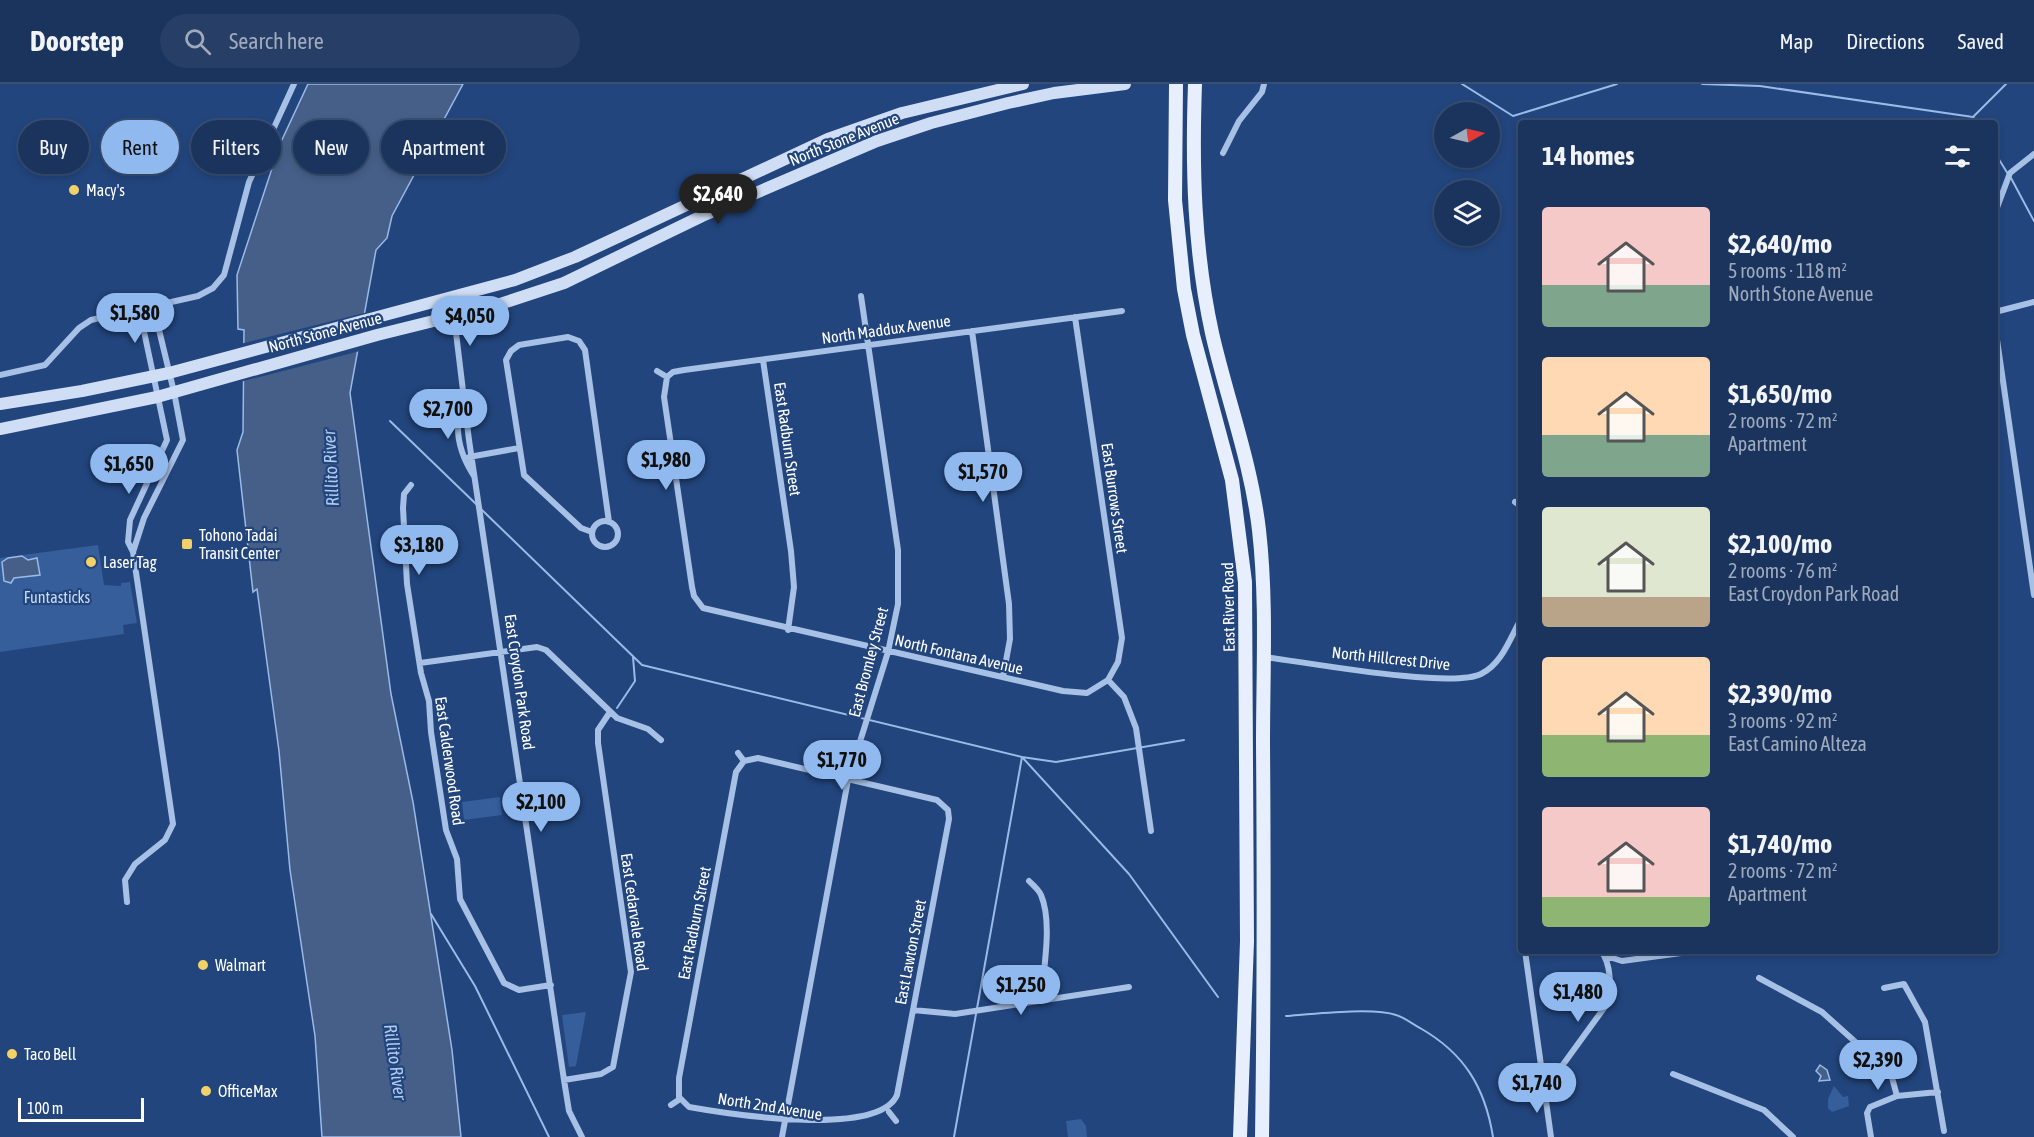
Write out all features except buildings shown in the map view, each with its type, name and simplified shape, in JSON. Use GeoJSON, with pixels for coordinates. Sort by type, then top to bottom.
{"type":"FeatureCollection","features":[{"type":"Feature","properties":{"kind":"main road","name":"North Stone Avenue"},"geometry":{"type":"LineString","coordinates":[[0,404],[170,373],[514,280],[575,257],[828,140],[902,113],[1023,84]]}},
{"type":"Feature","properties":{"kind":"main road","name":"North Stone Avenue"},"geometry":{"type":"LineString","coordinates":[[0,429],[157,397],[377,334],[455,316],[564,283],[702,216],[878,141],[931,123],[1008,103],[1054,93],[1125,84]]}},
{"type":"Feature","properties":{"kind":"main road","name":"East River Road"},"geometry":{"type":"LineString","coordinates":[[1176,84],[1175,200],[1184,289],[1193,335],[1224,450],[1241,533],[1246,616],[1247,941],[1240,1137]]}},
{"type":"Feature","properties":{"kind":"main road"},"geometry":{"type":"LineString","coordinates":[[1195,84],[1194,215],[1203,287],[1248,469],[1261,554],[1264,595],[1265,982],[1262,1137]]}},
{"type":"Feature","properties":{"kind":"main road"},"geometry":{"type":"LineString","coordinates":[[1224,450],[1234,454],[1250,523],[1261,554]]}},
{"type":"Feature","properties":{"kind":"main road"},"geometry":{"type":"LineString","coordinates":[[1241,533],[1252,560],[1256,647],[1264,657]]}},
{"type":"Feature","properties":{"kind":"street"},"geometry":{"type":"LineString","coordinates":[[0,375],[41,367],[85,323],[97,317],[198,296],[213,288],[221,279],[253,171],[294,84]]}},
{"type":"Feature","properties":{"kind":"street"},"geometry":{"type":"LineString","coordinates":[[1223,153],[1239,121],[1260,96],[1264,84]]}},
{"type":"Feature","properties":{"kind":"street"},"geometry":{"type":"LineString","coordinates":[[1998,205],[2010,173],[2034,154]]}},
{"type":"Feature","properties":{"kind":"street","name":"East Bromley Street"},"geometry":{"type":"LineString","coordinates":[[782,1137],[848,780],[888,652],[898,603],[898,550],[861,296]]}},
{"type":"Feature","properties":{"kind":"street","name":"East Croydon Park Road"},"geometry":{"type":"LineString","coordinates":[[457,297],[455,316],[464,398],[564,1080],[569,1111],[582,1137]]}},
{"type":"Feature","properties":{"kind":"street"},"geometry":{"type":"LineString","coordinates":[[1998,311],[2034,302]]}},
{"type":"Feature","properties":{"kind":"street"},"geometry":{"type":"LineString","coordinates":[[133,552],[144,518],[183,440],[170,373],[153,305]]}},
{"type":"Feature","properties":{"kind":"street"},"geometry":{"type":"LineString","coordinates":[[127,902],[125,880],[135,864],[165,840],[173,824],[133,552],[128,542],[130,520],[167,440],[139,308]]}},
{"type":"Feature","properties":{"kind":"street","name":"North Maddux Avenue"},"geometry":{"type":"LineString","coordinates":[[667,377],[678,371],[1122,311]]}},
{"type":"Feature","properties":{"kind":"street","name":"East Burrows Street"},"geometry":{"type":"LineString","coordinates":[[1075,317],[1122,638],[1118,662],[1108,680]]}},
{"type":"Feature","properties":{"kind":"street"},"geometry":{"type":"LineString","coordinates":[[972,331],[1009,604],[1010,639],[1003,677]]}},
{"type":"Feature","properties":{"kind":"street"},"geometry":{"type":"LineString","coordinates":[[592,532],[581,528],[524,475],[506,360],[511,351],[519,345],[568,337],[579,341],[585,350],[609,522]]}},
{"type":"Feature","properties":{"kind":"street"},"geometry":{"type":"LineString","coordinates":[[1998,347],[2034,595]]}},
{"type":"Feature","properties":{"kind":"street","name":"East Radburn Street"},"geometry":{"type":"LineString","coordinates":[[763,360],[791,551],[794,587],[788,630]]}},
{"type":"Feature","properties":{"kind":"street"},"geometry":{"type":"LineString","coordinates":[[657,371],[667,377]]}},
{"type":"Feature","properties":{"kind":"street","name":"North Fontana Avenue"},"geometry":{"type":"LineString","coordinates":[[667,377],[664,390],[665,406],[692,587],[698,603],[710,611],[788,630],[1063,691],[1087,693],[1108,680]]}},
{"type":"Feature","properties":{"kind":"street","name":"East Croydon Park Road"},"geometry":{"type":"LineString","coordinates":[[464,398],[457,418],[462,458],[476,481]]}},
{"type":"Feature","properties":{"kind":"street"},"geometry":{"type":"LineString","coordinates":[[462,458],[519,448]]}},
{"type":"Feature","properties":{"kind":"street","name":"East Calderwood Road"},"geometry":{"type":"LineString","coordinates":[[411,485],[404,494],[403,524],[407,584],[420,663],[429,701],[431,732],[446,830],[457,859],[457,888],[464,909],[504,983],[519,990],[551,985]]}},
{"type":"Feature","properties":{"kind":"street"},"geometry":{"type":"LineString","coordinates":[[609,522],[615,525],[619,532],[614,545],[606,548],[598,546],[592,539],[592,532],[598,523],[609,522]]}},
{"type":"Feature","properties":{"kind":"street","name":"North Hillcrest Drive"},"geometry":{"type":"LineString","coordinates":[[1264,657],[1430,678],[1480,675],[1499,660],[1518,625]]}},
{"type":"Feature","properties":{"kind":"street"},"geometry":{"type":"LineString","coordinates":[[420,663],[537,647],[546,650],[617,718],[648,729],[661,740]]}},
{"type":"Feature","properties":{"kind":"street"},"geometry":{"type":"LineString","coordinates":[[1108,680],[1124,697],[1137,728],[1151,831]]}},
{"type":"Feature","properties":{"kind":"street","name":"East Cedarvale Road"},"geometry":{"type":"LineString","coordinates":[[564,1080],[601,1074],[614,1067],[630,986],[631,972],[598,743],[598,730],[610,712]]}},
{"type":"Feature","properties":{"kind":"street"},"geometry":{"type":"LineString","coordinates":[[738,753],[744,761],[758,758],[848,780]]}},
{"type":"Feature","properties":{"kind":"street","name":"East Radburn Street"},"geometry":{"type":"LineString","coordinates":[[680,1100],[679,1078],[733,783],[736,769],[744,761]]}},
{"type":"Feature","properties":{"kind":"street","name":"East Lawton Street"},"geometry":{"type":"LineString","coordinates":[[848,780],[937,800],[948,810],[949,819],[897,1095],[889,1112]]}},
{"type":"Feature","properties":{"kind":"street"},"geometry":{"type":"LineString","coordinates":[[1029,881],[1041,894],[1045,914],[1046,946],[1041,1001]]}},
{"type":"Feature","properties":{"kind":"street"},"geometry":{"type":"LineString","coordinates":[[1525,954],[1551,1137]]}},
{"type":"Feature","properties":{"kind":"street"},"geometry":{"type":"LineString","coordinates":[[1546,1089],[1607,1004],[1610,993],[1604,954],[1623,961],[1674,954]]}},
{"type":"Feature","properties":{"kind":"street"},"geometry":{"type":"LineString","coordinates":[[1759,978],[1822,1012],[1891,1074],[1897,1096]]}},
{"type":"Feature","properties":{"kind":"street"},"geometry":{"type":"LineString","coordinates":[[1884,988],[1904,984],[1925,1022],[1944,1131]]}},
{"type":"Feature","properties":{"kind":"street"},"geometry":{"type":"LineString","coordinates":[[913,1010],[955,1014],[1129,987]]}},
{"type":"Feature","properties":{"kind":"street"},"geometry":{"type":"LineString","coordinates":[[1673,1074],[1764,1110],[1793,1137]]}},
{"type":"Feature","properties":{"kind":"street"},"geometry":{"type":"LineString","coordinates":[[1871,1137],[1867,1113],[1870,1107],[1897,1096],[1938,1092]]}},
{"type":"Feature","properties":{"kind":"street"},"geometry":{"type":"LineString","coordinates":[[671,1106],[680,1100]]}},
{"type":"Feature","properties":{"kind":"street","name":"North 2nd Avenue"},"geometry":{"type":"LineString","coordinates":[[680,1100],[689,1107],[803,1128]]}},
{"type":"Feature","properties":{"kind":"street"},"geometry":{"type":"LineString","coordinates":[[889,1112],[896,1120]]}},
{"type":"Feature","properties":{"kind":"street","name":"North 2nd Avenue"},"geometry":{"type":"LineString","coordinates":[[836,1128],[877,1119],[889,1112]]}},
{"type":"Feature","properties":{"kind":"green space","name":"Funtasticks"},"geometry":{"type":"Polygon","coordinates":[[[98,545],[104,585],[121,586],[121,583],[130,582],[137,623],[123,625],[124,634],[0,652],[0,558],[98,545]]]}},
{"type":"Feature","properties":{"kind":"green space"},"geometry":{"type":"Polygon","coordinates":[[[500,797],[502,815],[464,820],[462,802],[500,797]]]}},
{"type":"Feature","properties":{"kind":"green space"},"geometry":{"type":"Polygon","coordinates":[[[586,1012],[576,1066],[569,1067],[562,1015],[586,1012]]]}},
{"type":"Feature","properties":{"kind":"green space"},"geometry":{"type":"Polygon","coordinates":[[[1834,1086],[1843,1097],[1848,1096],[1849,1106],[1832,1112],[1828,1108],[1828,1099],[1834,1086]]]}},
{"type":"Feature","properties":{"kind":"green space"},"geometry":{"type":"Polygon","coordinates":[[[1081,1119],[1086,1126],[1087,1137],[1068,1137],[1066,1121],[1081,1119]]]}},
{"type":"Feature","properties":{"kind":"water","name":"Rillito River"},"geometry":{"type":"Polygon","coordinates":[[[308,84],[463,84],[444,120],[381,120],[381,174],[415,174],[392,216],[387,238],[376,250],[350,393],[391,694],[413,802],[452,1050],[461,1137],[322,1137],[315,1036],[290,870],[279,751],[257,589],[253,592],[237,450],[243,432],[244,330],[238,329],[237,275],[270,174],[281,174],[281,142],[308,84]]]}},
{"type":"Feature","properties":{"kind":"water"},"geometry":{"type":"Polygon","coordinates":[[[22,556],[28,560],[37,558],[40,575],[14,578],[11,583],[4,581],[2,562],[8,558],[22,556]]]}},
{"type":"Feature","properties":{"kind":"water"},"geometry":{"type":"Polygon","coordinates":[[[549,793],[552,815],[545,816],[542,794],[549,793]]]}},
{"type":"Feature","properties":{"kind":"water"},"geometry":{"type":"Polygon","coordinates":[[[1820,1065],[1827,1070],[1830,1080],[1819,1081],[1821,1076],[1816,1071],[1820,1065]]]}},
{"type":"Feature","properties":{"kind":"pier"},"geometry":{"type":"Polygon","coordinates":[[[368,312],[360,351],[240,382],[240,344],[368,312]]]}},
{"type":"Feature","properties":{"kind":"waterway"},"geometry":{"type":"LineString","coordinates":[[1462,84],[1513,116],[1617,84]]}},
{"type":"Feature","properties":{"kind":"waterway"},"geometry":{"type":"LineString","coordinates":[[1702,84],[1760,86],[1973,117]]}},
{"type":"Feature","properties":{"kind":"waterway"},"geometry":{"type":"LineString","coordinates":[[1973,117],[2006,84]]}},
{"type":"Feature","properties":{"kind":"waterway"},"geometry":{"type":"LineString","coordinates":[[1998,158],[2008,174]]}},
{"type":"Feature","properties":{"kind":"waterway"},"geometry":{"type":"LineString","coordinates":[[2011,178],[2034,221]]}},
{"type":"Feature","properties":{"kind":"waterway"},"geometry":{"type":"LineString","coordinates":[[390,421],[476,504]]}},
{"type":"Feature","properties":{"kind":"waterway"},"geometry":{"type":"LineString","coordinates":[[482,510],[642,665],[1022,757],[1129,874],[1218,997]]}},
{"type":"Feature","properties":{"kind":"waterway"},"geometry":{"type":"LineString","coordinates":[[617,708],[635,681],[633,657]]}},
{"type":"Feature","properties":{"kind":"waterway"},"geometry":{"type":"LineString","coordinates":[[954,1137],[1022,757],[1056,762],[1184,740]]}},
{"type":"Feature","properties":{"kind":"waterway"},"geometry":{"type":"LineString","coordinates":[[431,914],[475,986],[549,1137]]}},
{"type":"Feature","properties":{"kind":"waterway"},"geometry":{"type":"LineString","coordinates":[[1286,1016],[1373,1011],[1405,1019],[1449,1049],[1470,1073],[1484,1102],[1493,1137]]}},
{"type":"Feature","properties":{"kind":"place","name":"Macy's"},"geometry":{"type":"Point","coordinates":[74,190]}},
{"type":"Feature","properties":{"kind":"place","name":"Tohono Tadai Transit Center"},"geometry":{"type":"Point","coordinates":[187,544]}},
{"type":"Feature","properties":{"kind":"place","name":"Laser Tag"},"geometry":{"type":"Point","coordinates":[91,562]}},
{"type":"Feature","properties":{"kind":"place","name":"Walmart"},"geometry":{"type":"Point","coordinates":[203,965]}},
{"type":"Feature","properties":{"kind":"place","name":"Taco Bell"},"geometry":{"type":"Point","coordinates":[12,1054]}},
{"type":"Feature","properties":{"kind":"place","name":"OfficeMax"},"geometry":{"type":"Point","coordinates":[206,1091]}}]}
